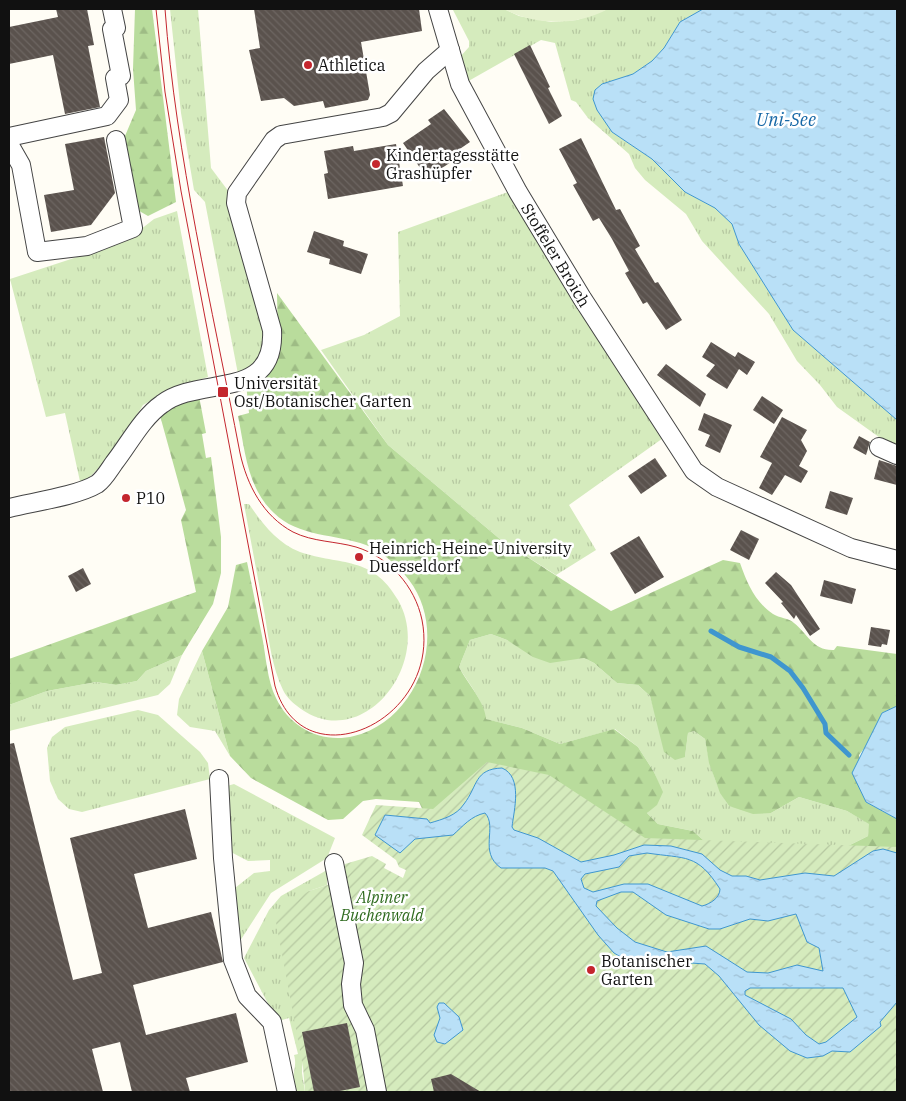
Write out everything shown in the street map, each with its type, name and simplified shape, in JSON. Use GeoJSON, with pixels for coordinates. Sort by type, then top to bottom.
{"type":"FeatureCollection","features":[{"type":"Feature","properties":{"kind":"lane"},"geometry":{"type":"LineString","coordinates":[[9,137],[107,116],[119,100],[115,78],[121,76],[112,29],[116,28],[112,9]]}},
{"type":"Feature","properties":{"kind":"lane","name":"Stoffeler Broich"},"geometry":{"type":"LineString","coordinates":[[438,9],[460,84],[518,192],[582,298],[694,471],[717,487],[851,548],[897,560]]}},
{"type":"Feature","properties":{"kind":"lane"},"geometry":{"type":"LineString","coordinates":[[9,508],[97,484],[161,404],[179,395],[227,386],[264,367],[268,362],[273,344],[272,330],[236,203],[238,193],[274,140],[282,135],[383,117],[391,113],[426,71],[450,50]]}},
{"type":"Feature","properties":{"kind":"lane"},"geometry":{"type":"LineString","coordinates":[[9,144],[21,165],[37,252],[87,246],[133,228],[116,140]]}},
{"type":"Feature","properties":{"kind":"lane"},"geometry":{"type":"LineString","coordinates":[[878,446],[897,455]]}},
{"type":"Feature","properties":{"kind":"lane"},"geometry":{"type":"LineString","coordinates":[[219,779],[223,858],[233,960],[247,996],[272,1022],[287,1092]]}},
{"type":"Feature","properties":{"kind":"lane"},"geometry":{"type":"LineString","coordinates":[[334,863],[354,963],[350,984],[353,1005],[365,1030],[377,1092]]}},
{"type":"Feature","properties":{"kind":"green space"},"geometry":{"type":"Polygon","coordinates":[[[135,9],[152,9],[176,202],[148,216],[134,208],[125,136],[136,110],[133,69],[135,9]]]}},
{"type":"Feature","properties":{"kind":"green space"},"geometry":{"type":"Polygon","coordinates":[[[170,9],[198,9],[211,168],[229,192],[266,329],[258,367],[238,374],[205,202],[194,190],[181,113],[170,9]]]}},
{"type":"Feature","properties":{"kind":"green space"},"geometry":{"type":"Polygon","coordinates":[[[504,9],[519,16],[551,22],[577,20],[608,9],[703,9],[680,22],[664,48],[652,61],[633,74],[602,84],[612,132],[652,159],[685,192],[715,208],[732,224],[739,244],[793,330],[897,420],[897,450],[837,407],[820,385],[797,361],[769,314],[702,241],[686,214],[645,180],[635,168],[629,154],[588,118],[576,102],[571,100],[555,43],[541,40],[465,83],[460,57],[469,47],[469,41],[453,10],[504,9]]]}},
{"type":"Feature","properties":{"kind":"green space"},"geometry":{"type":"Polygon","coordinates":[[[504,9],[608,9],[583,19],[556,22],[529,19],[504,9]]]}},
{"type":"Feature","properties":{"kind":"green space"},"geometry":{"type":"Polygon","coordinates":[[[511,191],[666,436],[569,505],[596,550],[556,575],[501,540],[388,445],[321,350],[364,335],[400,316],[398,232],[511,191]]]}},
{"type":"Feature","properties":{"kind":"green space"},"geometry":{"type":"Polygon","coordinates":[[[177,211],[208,377],[174,387],[143,405],[112,454],[81,486],[65,413],[46,417],[10,279],[126,241],[154,219],[177,211]]]}},
{"type":"Feature","properties":{"kind":"green space"},"geometry":{"type":"Polygon","coordinates":[[[277,293],[388,445],[501,540],[611,611],[723,560],[740,563],[749,585],[761,604],[773,614],[792,621],[811,641],[821,648],[834,650],[837,646],[897,654],[897,706],[882,713],[870,741],[859,755],[866,802],[897,819],[897,853],[841,873],[427,819],[419,802],[376,799],[363,801],[343,819],[328,820],[251,778],[230,756],[202,651],[228,607],[236,565],[247,562],[269,676],[276,698],[290,718],[308,731],[330,738],[342,738],[354,736],[376,727],[395,712],[410,694],[421,672],[426,649],[427,625],[421,602],[409,580],[395,565],[384,555],[366,545],[294,527],[274,513],[258,492],[248,468],[238,416],[249,413],[246,383],[278,349],[277,293]],[[491,634],[470,640],[459,667],[483,706],[486,719],[522,728],[560,744],[614,729],[638,747],[654,772],[663,792],[657,805],[647,813],[658,824],[693,831],[711,847],[840,850],[868,836],[869,824],[847,811],[799,797],[771,813],[753,814],[729,806],[720,793],[709,763],[705,739],[694,731],[688,733],[685,757],[675,760],[664,752],[650,696],[638,685],[617,683],[594,663],[584,658],[550,663],[533,657],[507,640],[491,634]]]}},
{"type":"Feature","properties":{"kind":"green space"},"geometry":{"type":"Polygon","coordinates":[[[199,396],[206,433],[202,434],[206,458],[211,457],[221,537],[221,573],[213,604],[182,655],[146,671],[137,681],[116,685],[96,682],[47,691],[9,705],[9,659],[196,592],[181,520],[186,510],[159,412],[199,396]]]}},
{"type":"Feature","properties":{"kind":"green space"},"geometry":{"type":"Polygon","coordinates":[[[244,504],[249,504],[271,532],[292,548],[315,556],[355,564],[366,569],[377,575],[398,600],[407,624],[407,649],[400,673],[387,694],[369,710],[348,719],[325,719],[301,709],[285,693],[279,681],[271,654],[244,504]]]}},
{"type":"Feature","properties":{"kind":"green space"},"geometry":{"type":"Polygon","coordinates":[[[491,634],[507,640],[520,648],[569,659],[584,658],[594,663],[617,683],[638,685],[650,696],[658,723],[685,757],[688,733],[694,731],[705,739],[713,774],[729,806],[771,813],[799,797],[847,811],[870,824],[868,836],[840,850],[711,847],[693,831],[658,824],[647,813],[662,792],[654,772],[638,747],[615,729],[560,744],[522,728],[485,719],[479,699],[459,667],[470,640],[491,634]]]}},
{"type":"Feature","properties":{"kind":"green space"},"geometry":{"type":"Polygon","coordinates":[[[202,651],[230,756],[215,731],[190,727],[177,715],[179,699],[202,651]]]}},
{"type":"Feature","properties":{"kind":"green space"},"geometry":{"type":"Polygon","coordinates":[[[182,655],[170,684],[158,695],[9,731],[9,705],[47,691],[96,682],[116,685],[137,681],[146,671],[182,655]]]}},
{"type":"Feature","properties":{"kind":"green space"},"geometry":{"type":"Polygon","coordinates":[[[138,710],[158,715],[200,752],[208,763],[210,779],[82,812],[69,809],[58,799],[50,781],[47,748],[52,737],[65,727],[138,710]]]}},
{"type":"Feature","properties":{"kind":"green space","name":"Botanischer Garten"},"geometry":{"type":"Polygon","coordinates":[[[487,762],[549,775],[645,838],[897,847],[897,1092],[305,1092],[303,1067],[276,922],[284,906],[309,891],[339,881],[345,864],[372,856],[386,864],[384,868],[403,878],[406,870],[399,867],[396,860],[362,835],[376,805],[433,809],[487,762]]]}},
{"type":"Feature","properties":{"kind":"green space"},"geometry":{"type":"Polygon","coordinates":[[[234,784],[335,838],[327,858],[271,893],[240,941],[235,888],[254,873],[270,871],[270,860],[248,861],[229,851],[227,786],[234,784]]]}},
{"type":"Feature","properties":{"kind":"green space"},"geometry":{"type":"Polygon","coordinates":[[[327,870],[327,885],[309,891],[302,1073],[305,1092],[294,1092],[294,1055],[298,1054],[289,1018],[282,1020],[273,1013],[244,958],[269,910],[281,896],[327,870]]]}},
{"type":"Feature","properties":{"kind":"water","name":"Uni-See"},"geometry":{"type":"Polygon","coordinates":[[[703,9],[897,9],[897,420],[793,330],[739,244],[732,224],[715,208],[685,192],[652,159],[612,132],[597,110],[593,99],[595,90],[602,84],[633,74],[652,61],[664,48],[680,22],[703,9]]]}},
{"type":"Feature","properties":{"kind":"water"},"geometry":{"type":"Polygon","coordinates":[[[897,706],[897,819],[866,802],[852,773],[882,713],[897,706]]]}},
{"type":"Feature","properties":{"kind":"water"},"geometry":{"type":"Polygon","coordinates":[[[502,768],[509,772],[513,779],[516,795],[512,827],[514,830],[538,838],[581,862],[614,855],[644,845],[671,846],[702,854],[720,870],[732,876],[746,876],[760,880],[805,873],[834,876],[873,851],[883,849],[897,853],[897,1002],[880,1022],[881,1026],[850,1052],[832,1051],[823,1056],[807,1058],[790,1051],[759,1025],[719,976],[705,964],[677,965],[644,960],[638,962],[626,960],[614,953],[598,935],[553,871],[545,868],[501,868],[494,862],[491,855],[489,847],[490,825],[485,813],[471,819],[453,835],[415,839],[400,853],[375,835],[385,815],[427,819],[430,823],[453,814],[464,804],[481,775],[493,769],[502,768]],[[647,853],[629,856],[619,867],[585,874],[581,879],[584,888],[593,892],[624,884],[648,884],[702,906],[711,902],[720,892],[712,877],[697,863],[681,858],[647,853]],[[621,892],[597,901],[596,906],[617,928],[635,942],[667,952],[706,946],[747,972],[768,973],[797,965],[823,971],[819,948],[807,942],[796,914],[768,921],[750,919],[720,929],[709,929],[666,915],[633,892],[621,892]],[[750,988],[745,991],[745,995],[791,1019],[806,1035],[819,1044],[826,1042],[857,1017],[843,988],[750,988]]]}},
{"type":"Feature","properties":{"kind":"water"},"geometry":{"type":"Polygon","coordinates":[[[439,1003],[444,1003],[459,1017],[463,1030],[445,1044],[437,1042],[434,1035],[440,1018],[437,1007],[439,1003]]]}},
{"type":"Feature","properties":{"kind":"building"},"geometry":{"type":"Polygon","coordinates":[[[56,9],[87,9],[94,45],[88,46],[100,107],[65,114],[53,55],[9,64],[9,27],[58,17],[56,9]]]}},
{"type":"Feature","properties":{"kind":"building","name":"Athletica"},"geometry":{"type":"Polygon","coordinates":[[[254,9],[419,9],[422,31],[361,42],[370,95],[368,100],[325,108],[323,101],[294,106],[284,98],[261,101],[249,50],[260,48],[254,9]]]}},
{"type":"Feature","properties":{"kind":"building"},"geometry":{"type":"Polygon","coordinates":[[[530,45],[562,116],[549,124],[514,54],[530,45]]]}},
{"type":"Feature","properties":{"kind":"building"},"geometry":{"type":"Polygon","coordinates":[[[444,109],[470,142],[448,157],[451,162],[427,178],[403,143],[431,124],[428,120],[444,109]]]}},
{"type":"Feature","properties":{"kind":"building"},"geometry":{"type":"Polygon","coordinates":[[[104,137],[115,193],[91,225],[51,232],[44,195],[74,190],[65,144],[104,137]]]}},
{"type":"Feature","properties":{"kind":"building"},"geometry":{"type":"Polygon","coordinates":[[[581,138],[616,210],[620,209],[640,246],[635,249],[655,283],[658,282],[682,320],[666,330],[647,302],[643,304],[625,273],[629,271],[612,239],[599,218],[593,221],[573,185],[577,183],[559,149],[581,138]]]}},
{"type":"Feature","properties":{"kind":"building"},"geometry":{"type":"Polygon","coordinates":[[[396,144],[403,186],[328,199],[324,174],[328,173],[324,151],[353,146],[354,151],[396,144]]]}},
{"type":"Feature","properties":{"kind":"building"},"geometry":{"type":"Polygon","coordinates":[[[314,231],[344,241],[343,246],[368,254],[361,274],[329,264],[330,259],[307,252],[314,231]]]}},
{"type":"Feature","properties":{"kind":"building"},"geometry":{"type":"Polygon","coordinates":[[[711,342],[735,357],[738,352],[755,362],[747,375],[739,369],[727,389],[706,376],[715,365],[702,357],[711,342]]]}},
{"type":"Feature","properties":{"kind":"building"},"geometry":{"type":"Polygon","coordinates":[[[666,364],[706,394],[700,407],[657,375],[666,364]]]}},
{"type":"Feature","properties":{"kind":"building"},"geometry":{"type":"Polygon","coordinates":[[[762,396],[783,410],[774,424],[753,410],[762,396]]]}},
{"type":"Feature","properties":{"kind":"building"},"geometry":{"type":"Polygon","coordinates":[[[704,413],[732,425],[720,453],[705,446],[710,435],[698,430],[704,413]]]}},
{"type":"Feature","properties":{"kind":"building"},"geometry":{"type":"Polygon","coordinates":[[[782,417],[807,430],[801,440],[807,451],[799,466],[808,471],[801,483],[785,475],[772,495],[759,488],[772,463],[760,457],[782,417]]]}},
{"type":"Feature","properties":{"kind":"building"},"geometry":{"type":"Polygon","coordinates":[[[859,436],[870,442],[866,455],[853,448],[859,436]]]}},
{"type":"Feature","properties":{"kind":"building"},"geometry":{"type":"Polygon","coordinates":[[[655,458],[667,476],[641,494],[628,476],[655,458]]]}},
{"type":"Feature","properties":{"kind":"building"},"geometry":{"type":"Polygon","coordinates":[[[879,460],[897,466],[897,485],[874,479],[879,460]]]}},
{"type":"Feature","properties":{"kind":"building"},"geometry":{"type":"Polygon","coordinates":[[[830,491],[853,498],[847,515],[825,508],[830,491]]]}},
{"type":"Feature","properties":{"kind":"building"},"geometry":{"type":"Polygon","coordinates":[[[741,530],[759,539],[749,560],[730,550],[741,530]]]}},
{"type":"Feature","properties":{"kind":"building"},"geometry":{"type":"Polygon","coordinates":[[[639,536],[664,577],[635,594],[610,553],[639,536]]]}},
{"type":"Feature","properties":{"kind":"building"},"geometry":{"type":"Polygon","coordinates":[[[83,568],[91,584],[76,592],[68,576],[83,568]]]}},
{"type":"Feature","properties":{"kind":"building"},"geometry":{"type":"Polygon","coordinates":[[[776,572],[791,585],[820,629],[810,636],[796,615],[794,619],[781,603],[783,602],[765,583],[776,572]]]}},
{"type":"Feature","properties":{"kind":"building"},"geometry":{"type":"Polygon","coordinates":[[[824,580],[856,589],[852,604],[820,596],[824,580]]]}},
{"type":"Feature","properties":{"kind":"building"},"geometry":{"type":"Polygon","coordinates":[[[871,627],[890,630],[887,645],[882,644],[881,647],[868,645],[871,627]]]}},
{"type":"Feature","properties":{"kind":"building"},"geometry":{"type":"Polygon","coordinates":[[[14,743],[73,980],[102,973],[70,838],[185,809],[197,859],[134,874],[148,928],[211,912],[223,962],[133,985],[146,1035],[236,1013],[248,1062],[186,1078],[190,1092],[132,1092],[120,1042],[92,1049],[103,1092],[9,1092],[9,744],[14,743]]]}},
{"type":"Feature","properties":{"kind":"building"},"geometry":{"type":"Polygon","coordinates":[[[347,1023],[360,1087],[335,1092],[314,1092],[302,1032],[347,1023]]]}},
{"type":"Feature","properties":{"kind":"building"},"geometry":{"type":"Polygon","coordinates":[[[451,1074],[481,1092],[434,1092],[431,1079],[451,1074]]]}},
{"type":"Feature","properties":{"kind":"waterway"},"geometry":{"type":"LineString","coordinates":[[711,631],[739,647],[771,657],[790,671],[825,724],[826,733],[849,755]]}},
{"type":"Feature","properties":{"kind":"tram line"},"geometry":{"type":"LineString","coordinates":[[156,9],[165,92],[181,191],[275,686],[290,715],[313,731],[339,735],[367,728],[392,711],[411,687],[423,656],[422,620],[419,608],[399,574],[379,558],[356,547],[308,538],[282,525],[265,508],[247,477],[240,453],[186,176],[170,65],[165,9]]}},
{"type":"Feature","properties":{"kind":"place","name":"Athletica"},"geometry":{"type":"Point","coordinates":[308,65]}},
{"type":"Feature","properties":{"kind":"place","name":"Kindertagesstätte Grashüpfer"},"geometry":{"type":"Point","coordinates":[376,164]}},
{"type":"Feature","properties":{"kind":"place","name":"Universität Ost/Botanischer Garten"},"geometry":{"type":"Point","coordinates":[223,392]}},
{"type":"Feature","properties":{"kind":"place","name":"P10"},"geometry":{"type":"Point","coordinates":[126,498]}},
{"type":"Feature","properties":{"kind":"place","name":"Heinrich-Heine-University Duesseldorf"},"geometry":{"type":"Point","coordinates":[359,557]}},
{"type":"Feature","properties":{"kind":"place","name":"Botanischer Garten"},"geometry":{"type":"Point","coordinates":[591,970]}},
{"type":"Feature","properties":{"kind":"park label","name":"Alpiner Buchenwald"},"geometry":{"type":"Point","coordinates":[382,906]}}]}
